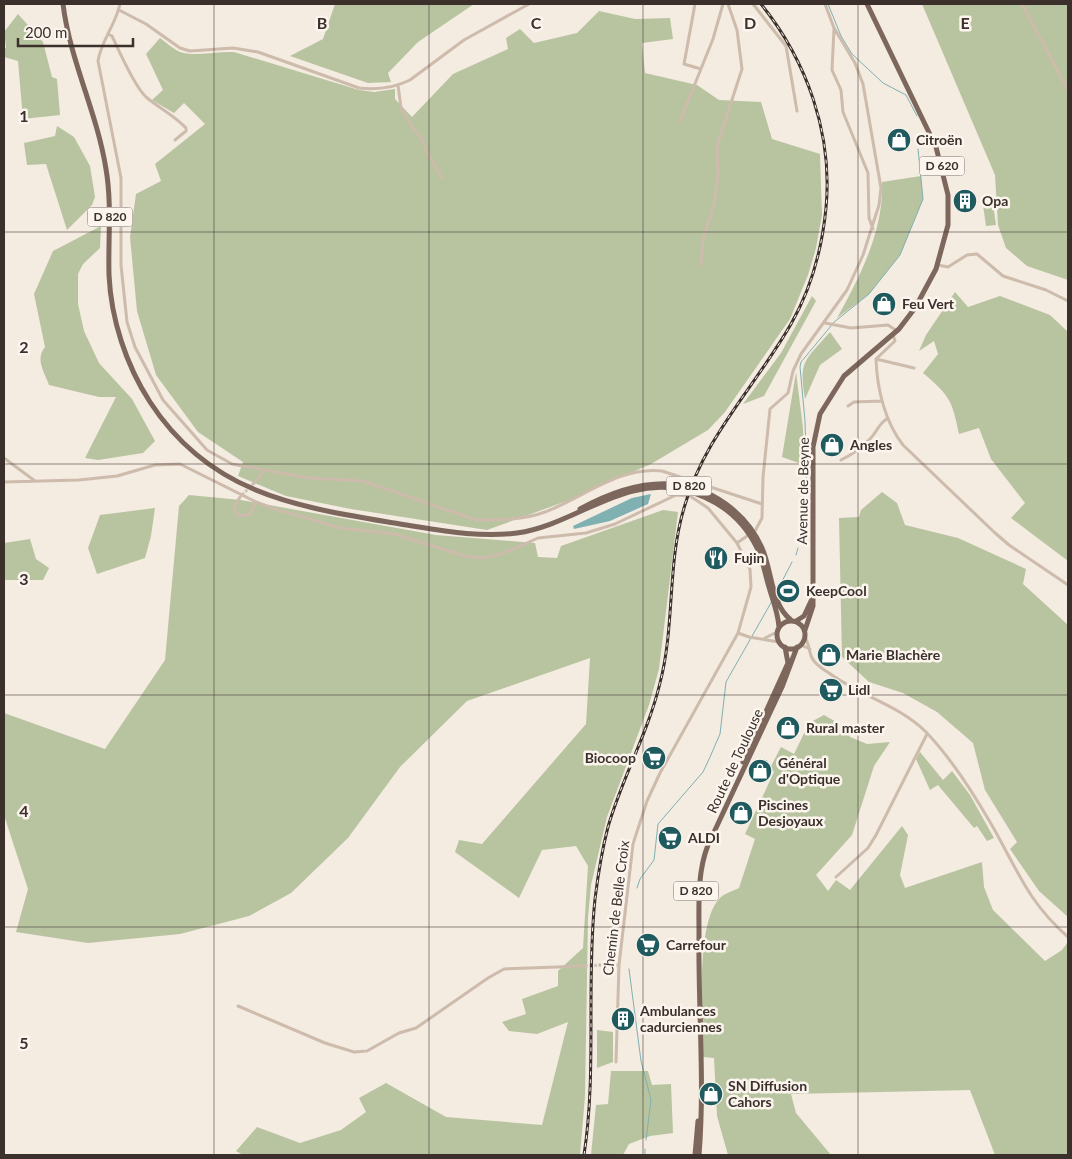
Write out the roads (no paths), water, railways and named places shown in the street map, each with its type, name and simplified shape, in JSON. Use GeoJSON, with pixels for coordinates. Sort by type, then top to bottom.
{"type":"FeatureCollection","features":[{"type":"Feature","properties":{"kind":"main road","name":"D 820"},"geometry":{"type":"LineString","coordinates":[[63,4],[72,52],[98,132],[106,169],[109,198],[110,278],[118,332],[127,357],[146,395],[166,424],[198,456],[237,482],[279,500],[305,507],[472,534],[520,532],[560,520],[633,491],[662,487],[692,492],[717,503],[742,526],[758,550],[777,606],[778,630]]}},
{"type":"Feature","properties":{"kind":"main road","name":"D 620"},"geometry":{"type":"LineString","coordinates":[[868,4],[936,147],[948,195],[949,215],[946,237],[938,265],[925,293],[895,333]]}},
{"type":"Feature","properties":{"kind":"main road","name":"Avenue de Beyne"},"geometry":{"type":"LineString","coordinates":[[805,630],[814,606],[813,447],[816,425],[825,404],[844,376],[895,333]]}},
{"type":"Feature","properties":{"kind":"main road","name":"Avenue de Beyne"},"geometry":{"type":"LineString","coordinates":[[794,621],[804,616],[813,594]]}},
{"type":"Feature","properties":{"kind":"main road","name":"D 820"},"geometry":{"type":"LineString","coordinates":[[777,606],[785,616],[794,621]]}},
{"type":"Feature","properties":{"kind":"main road"},"geometry":{"type":"LineString","coordinates":[[794,621],[805,630],[806,637],[799,646],[785,647],[779,642],[778,630],[794,621]]}},
{"type":"Feature","properties":{"kind":"main road","name":"Route de Toulouse"},"geometry":{"type":"LineString","coordinates":[[699,1155],[701,1115],[698,963],[701,868],[708,845],[782,687],[799,646]]}},
{"type":"Feature","properties":{"kind":"main road","name":"Route de Toulouse"},"geometry":{"type":"LineString","coordinates":[[695,1155],[698,1115],[695,978],[698,867],[710,833],[785,670],[788,656],[785,647]]}},
{"type":"Feature","properties":{"kind":"street"},"geometry":{"type":"LineString","coordinates":[[120,4],[100,50],[98,61],[120,169],[123,294],[127,322],[135,347],[163,400],[207,450],[232,464],[308,478],[362,481],[476,520],[495,520],[542,514],[621,477],[650,469],[662,470],[762,504]]}},
{"type":"Feature","properties":{"kind":"street"},"geometry":{"type":"LineString","coordinates":[[119,10],[185,49],[232,48],[258,52],[359,88],[373,90],[398,85],[410,80],[464,40],[529,4]]}},
{"type":"Feature","properties":{"kind":"street"},"geometry":{"type":"LineString","coordinates":[[694,4],[684,64],[701,69]]}},
{"type":"Feature","properties":{"kind":"street"},"geometry":{"type":"LineString","coordinates":[[680,120],[719,21],[723,4]]}},
{"type":"Feature","properties":{"kind":"street"},"geometry":{"type":"LineString","coordinates":[[701,265],[703,239],[714,205],[718,177],[718,146],[742,69],[737,30],[728,4]]}},
{"type":"Feature","properties":{"kind":"street"},"geometry":{"type":"LineString","coordinates":[[753,4],[786,46],[797,111]]}},
{"type":"Feature","properties":{"kind":"street"},"geometry":{"type":"LineString","coordinates":[[755,531],[760,525],[770,409],[788,394],[795,365],[829,324],[847,290],[873,229],[880,205],[881,188],[872,145],[866,97],[860,73],[834,28],[825,4]]}},
{"type":"Feature","properties":{"kind":"street"},"geometry":{"type":"LineString","coordinates":[[1022,4],[1068,90]]}},
{"type":"Feature","properties":{"kind":"street"},"geometry":{"type":"LineString","coordinates":[[834,28],[832,70],[841,90],[843,112],[868,173],[869,218],[873,229]]}},
{"type":"Feature","properties":{"kind":"street"},"geometry":{"type":"LineString","coordinates":[[108,34],[112,36],[120,56],[144,96],[174,116],[186,128],[186,131],[175,140]]}},
{"type":"Feature","properties":{"kind":"street"},"geometry":{"type":"LineString","coordinates":[[398,85],[401,108],[414,130],[422,137],[426,150],[442,178]]}},
{"type":"Feature","properties":{"kind":"street"},"geometry":{"type":"LineString","coordinates":[[938,265],[948,267],[967,256],[977,254],[1003,276],[1046,290],[1068,301]]}},
{"type":"Feature","properties":{"kind":"street"},"geometry":{"type":"LineString","coordinates":[[829,324],[870,328],[888,325],[895,333],[895,340],[876,359]]}},
{"type":"Feature","properties":{"kind":"street"},"geometry":{"type":"LineString","coordinates":[[876,359],[914,368]]}},
{"type":"Feature","properties":{"kind":"street"},"geometry":{"type":"LineString","coordinates":[[876,359],[882,401],[892,431],[903,445],[1009,545],[1068,585]]}},
{"type":"Feature","properties":{"kind":"street"},"geometry":{"type":"LineString","coordinates":[[848,406],[854,402],[882,401]]}},
{"type":"Feature","properties":{"kind":"street"},"geometry":{"type":"LineString","coordinates":[[841,460],[851,456],[870,439],[877,427],[888,418]]}},
{"type":"Feature","properties":{"kind":"street"},"geometry":{"type":"LineString","coordinates":[[4,458],[32,476],[36,482]]}},
{"type":"Feature","properties":{"kind":"street"},"geometry":{"type":"LineString","coordinates":[[4,482],[54,482],[117,476],[155,466],[180,464],[256,502],[250,514],[242,516],[234,508],[240,497]]}},
{"type":"Feature","properties":{"kind":"street"},"geometry":{"type":"LineString","coordinates":[[254,483],[264,470]]}},
{"type":"Feature","properties":{"kind":"street","name":"Chemin de Belle Croix"},"geometry":{"type":"LineString","coordinates":[[256,502],[340,528],[394,534],[465,556],[482,558],[492,557],[538,538],[586,533],[616,524],[669,498],[682,495],[690,496],[708,508],[738,543],[752,578],[738,632],[663,769],[641,819],[630,862],[619,964],[616,1062]]}},
{"type":"Feature","properties":{"kind":"street"},"geometry":{"type":"LineString","coordinates":[[738,543],[747,536]]}},
{"type":"Feature","properties":{"kind":"street"},"geometry":{"type":"LineString","coordinates":[[765,639],[778,630]]}},
{"type":"Feature","properties":{"kind":"street"},"geometry":{"type":"LineString","coordinates":[[738,632],[749,637],[779,642]]}},
{"type":"Feature","properties":{"kind":"street"},"geometry":{"type":"LineString","coordinates":[[806,637],[812,659],[825,671],[857,692],[902,714],[927,734],[968,786],[991,823],[1016,874],[1039,907],[1068,937]]}},
{"type":"Feature","properties":{"kind":"street"},"geometry":{"type":"LineString","coordinates":[[799,646],[810,650]]}},
{"type":"Feature","properties":{"kind":"street"},"geometry":{"type":"LineString","coordinates":[[836,877],[868,848],[927,734]]}},
{"type":"Feature","properties":{"kind":"street"},"geometry":{"type":"LineString","coordinates":[[600,965],[619,964]]}},
{"type":"Feature","properties":{"kind":"street"},"geometry":{"type":"LineString","coordinates":[[238,1006],[325,1043],[354,1052],[367,1051],[399,1033],[416,1028],[504,969],[584,966]]}},
{"type":"Feature","properties":{"kind":"water"},"geometry":{"type":"Polygon","coordinates":[[[651,494],[648,504],[610,521],[574,529],[573,526],[632,498],[651,494]]]}},
{"type":"Feature","properties":{"kind":"waterway"},"geometry":{"type":"LineString","coordinates":[[828,4],[841,36],[852,54],[883,83],[906,95],[917,116]]}},
{"type":"Feature","properties":{"kind":"waterway"},"geometry":{"type":"LineString","coordinates":[[833,323],[869,294],[900,255],[923,199],[918,149]]}},
{"type":"Feature","properties":{"kind":"waterway"},"geometry":{"type":"LineString","coordinates":[[799,510],[807,490],[805,421],[800,367],[801,362],[831,326]]}},
{"type":"Feature","properties":{"kind":"waterway"},"geometry":{"type":"LineString","coordinates":[[796,555],[798,548]]}},
{"type":"Feature","properties":{"kind":"waterway"},"geometry":{"type":"LineString","coordinates":[[777,591],[792,562]]}},
{"type":"Feature","properties":{"kind":"waterway"},"geometry":{"type":"LineString","coordinates":[[637,888],[640,879],[654,860],[658,824],[703,772],[720,734],[726,682],[772,601]]}},
{"type":"Feature","properties":{"kind":"waterway"},"geometry":{"type":"LineString","coordinates":[[629,969],[641,1061],[651,1100],[646,1140]]}},
{"type":"Feature","properties":{"kind":"waterway"},"geometry":{"type":"LineString","coordinates":[[645,1149],[645,1155]]}},
{"type":"Feature","properties":{"kind":"tunnel"},"geometry":{"type":"LineString","coordinates":[[242,495],[254,483]]}},
{"type":"Feature","properties":{"kind":"tunnel"},"geometry":{"type":"LineString","coordinates":[[585,966],[600,965]]}},
{"type":"Feature","properties":{"kind":"railway"},"geometry":{"type":"LineString","coordinates":[[584,1155],[590,1092],[592,931],[599,872],[608,827],[620,791],[649,720],[660,683],[668,640],[675,551],[684,508],[693,482],[717,435],[777,347],[798,311],[810,283],[824,223],[827,180],[821,126],[804,74],[792,50],[761,4]]}},
{"type":"Feature","properties":{"kind":"place","name":"Citroën"},"geometry":{"type":"Point","coordinates":[899,140]}},
{"type":"Feature","properties":{"kind":"place","name":"Opa"},"geometry":{"type":"Point","coordinates":[965,201]}},
{"type":"Feature","properties":{"kind":"place","name":"Feu Vert"},"geometry":{"type":"Point","coordinates":[884,304]}},
{"type":"Feature","properties":{"kind":"place","name":"Angles"},"geometry":{"type":"Point","coordinates":[832,445]}},
{"type":"Feature","properties":{"kind":"place","name":"Fujin"},"geometry":{"type":"Point","coordinates":[716,558]}},
{"type":"Feature","properties":{"kind":"place","name":"KeepCool"},"geometry":{"type":"Point","coordinates":[788,591]}},
{"type":"Feature","properties":{"kind":"place","name":"Marie Blachère"},"geometry":{"type":"Point","coordinates":[829,655]}},
{"type":"Feature","properties":{"kind":"place","name":"Lidl"},"geometry":{"type":"Point","coordinates":[831,690]}},
{"type":"Feature","properties":{"kind":"place","name":"Rural master"},"geometry":{"type":"Point","coordinates":[788,728]}},
{"type":"Feature","properties":{"kind":"place","name":"Biocoop"},"geometry":{"type":"Point","coordinates":[654,758]}},
{"type":"Feature","properties":{"kind":"place","name":"Général d'Optique"},"geometry":{"type":"Point","coordinates":[760,771]}},
{"type":"Feature","properties":{"kind":"place","name":"Piscines Desjoyaux"},"geometry":{"type":"Point","coordinates":[741,813]}},
{"type":"Feature","properties":{"kind":"place","name":"ALDI"},"geometry":{"type":"Point","coordinates":[670,838]}},
{"type":"Feature","properties":{"kind":"place","name":"Carrefour"},"geometry":{"type":"Point","coordinates":[648,945]}},
{"type":"Feature","properties":{"kind":"place","name":"Ambulances cadurciennes"},"geometry":{"type":"Point","coordinates":[623,1019]}},
{"type":"Feature","properties":{"kind":"place","name":"SN Diffusion Cahors"},"geometry":{"type":"Point","coordinates":[711,1094]}}]}
